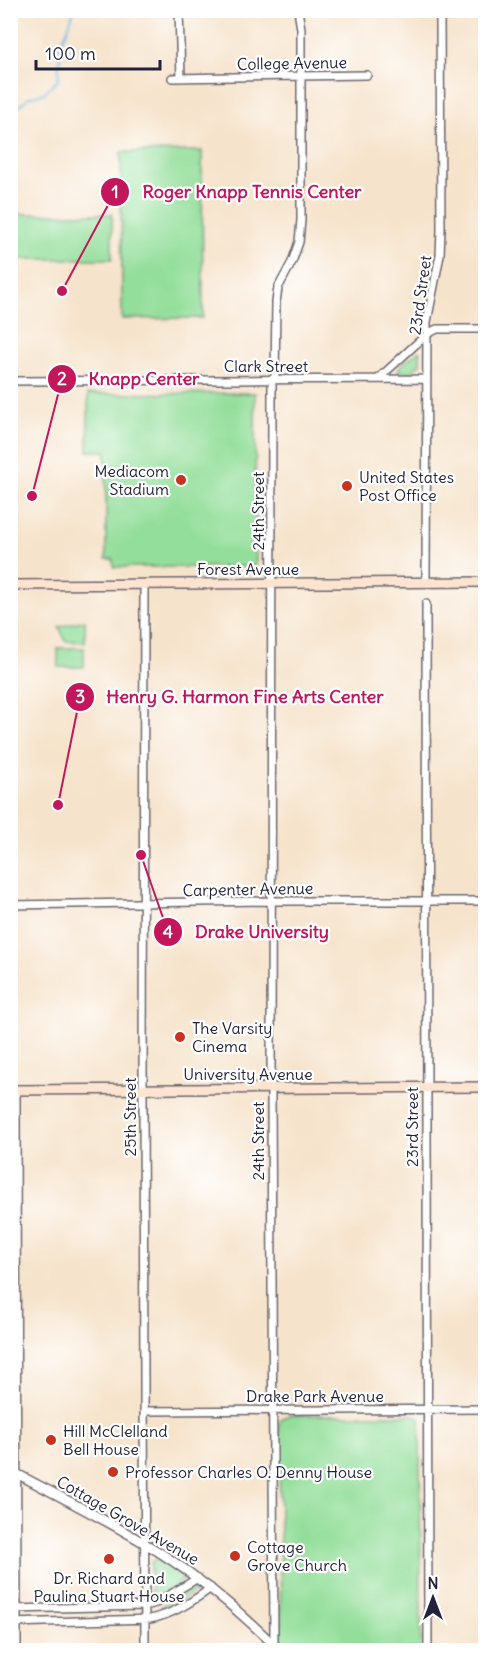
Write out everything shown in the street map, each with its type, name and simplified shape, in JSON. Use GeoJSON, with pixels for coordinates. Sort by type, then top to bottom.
{"type":"FeatureCollection","features":[{"type":"Feature","properties":{"kind":"main road","name":"Forest Avenue"},"geometry":{"type":"LineString","coordinates":[[10,585],[486,582]]}},
{"type":"Feature","properties":{"kind":"main road","name":"University Avenue"},"geometry":{"type":"LineString","coordinates":[[13,1090],[486,1087]]}},
{"type":"Feature","properties":{"kind":"street"},"geometry":{"type":"LineString","coordinates":[[179,10],[181,78]]}},
{"type":"Feature","properties":{"kind":"street","name":"24th Street"},"geometry":{"type":"LineString","coordinates":[[275,1649],[271,1088],[273,380],[278,288],[292,262],[299,242],[302,220],[301,29],[298,10]]}},
{"type":"Feature","properties":{"kind":"street","name":"23rd Street"},"geometry":{"type":"LineString","coordinates":[[426,583],[427,322],[441,238],[440,10]]}},
{"type":"Feature","properties":{"kind":"street","name":"College Avenue"},"geometry":{"type":"LineString","coordinates":[[172,78],[367,75]]}},
{"type":"Feature","properties":{"kind":"street"},"geometry":{"type":"LineString","coordinates":[[378,379],[427,334],[437,329],[486,329]]}},
{"type":"Feature","properties":{"kind":"street","name":"Clark Street"},"geometry":{"type":"LineString","coordinates":[[10,381],[426,378]]}},
{"type":"Feature","properties":{"kind":"street","name":"25th Street"},"geometry":{"type":"LineString","coordinates":[[144,584],[145,1650]]}},
{"type":"Feature","properties":{"kind":"street","name":"23rd Street"},"geometry":{"type":"LineString","coordinates":[[426,604],[428,1650]]}},
{"type":"Feature","properties":{"kind":"street","name":"Carpenter Avenue"},"geometry":{"type":"LineString","coordinates":[[10,905],[486,901]]}},
{"type":"Feature","properties":{"kind":"street"},"geometry":{"type":"LineString","coordinates":[[13,1090],[14,1623],[17,1650]]}},
{"type":"Feature","properties":{"kind":"street","name":"Drake Park Avenue"},"geometry":{"type":"LineString","coordinates":[[144,1411],[486,1409]]}},
{"type":"Feature","properties":{"kind":"street","name":"Cottage Grove Avenue"},"geometry":{"type":"LineString","coordinates":[[13,1471],[145,1543],[198,1578],[246,1617],[275,1649]]}},
{"type":"Feature","properties":{"kind":"street"},"geometry":{"type":"LineString","coordinates":[[14,1609],[145,1606],[156,1603],[198,1578]]}},
{"type":"Feature","properties":{"kind":"street"},"geometry":{"type":"LineString","coordinates":[[14,1623],[145,1620],[162,1617],[211,1588]]}},
{"type":"Feature","properties":{"kind":"green space"},"geometry":{"type":"Polygon","coordinates":[[[202,151],[203,318],[122,319],[121,152],[202,151]]]}},
{"type":"Feature","properties":{"kind":"green space"},"geometry":{"type":"Polygon","coordinates":[[[11,214],[112,214],[112,259],[11,259],[11,214]]]}},
{"type":"Feature","properties":{"kind":"green space"},"geometry":{"type":"Polygon","coordinates":[[[419,351],[420,364],[410,372],[398,370],[400,366],[419,351]]]}},
{"type":"Feature","properties":{"kind":"green space","name":"Mediacom Stadium"},"geometry":{"type":"Polygon","coordinates":[[[255,393],[256,567],[114,567],[113,559],[106,559],[106,451],[88,451],[88,394],[255,393]]]}},
{"type":"Feature","properties":{"kind":"green space"},"geometry":{"type":"Polygon","coordinates":[[[85,620],[85,642],[66,641],[59,627],[85,620]]]}},
{"type":"Feature","properties":{"kind":"green space"},"geometry":{"type":"Polygon","coordinates":[[[58,648],[84,648],[84,667],[58,667],[58,648]]]}},
{"type":"Feature","properties":{"kind":"green space"},"geometry":{"type":"Polygon","coordinates":[[[291,1415],[413,1415],[420,1417],[421,1650],[288,1650],[281,1642],[279,1424],[291,1415]]]}},
{"type":"Feature","properties":{"kind":"green space"},"geometry":{"type":"Polygon","coordinates":[[[155,1559],[176,1570],[183,1581],[155,1598],[151,1594],[151,1562],[155,1559]]]}},
{"type":"Feature","properties":{"kind":"green space"},"geometry":{"type":"Polygon","coordinates":[[[193,1588],[197,1591],[167,1609],[159,1610],[161,1606],[193,1588]]]}},
{"type":"Feature","properties":{"kind":"waterway"},"geometry":{"type":"LineString","coordinates":[[10,114],[29,97],[44,93],[58,80],[61,42],[74,10]]}},
{"type":"Feature","properties":{"kind":"place","name":"Roger Knapp Tennis Center"},"geometry":{"type":"Point","coordinates":[62,291]}},
{"type":"Feature","properties":{"kind":"place","name":"Mediacom Stadium"},"geometry":{"type":"Point","coordinates":[181,480]}},
{"type":"Feature","properties":{"kind":"place","name":"United States Post Office"},"geometry":{"type":"Point","coordinates":[347,486]}},
{"type":"Feature","properties":{"kind":"place","name":"Knapp Center"},"geometry":{"type":"Point","coordinates":[32,496]}},
{"type":"Feature","properties":{"kind":"place","name":"Henry G. Harmon Fine Arts Center"},"geometry":{"type":"Point","coordinates":[58,805]}},
{"type":"Feature","properties":{"kind":"place","name":"Drake University"},"geometry":{"type":"Point","coordinates":[141,855]}},
{"type":"Feature","properties":{"kind":"place","name":"The Varsity Cinema"},"geometry":{"type":"Point","coordinates":[180,1037]}},
{"type":"Feature","properties":{"kind":"place","name":"Hill McClelland Bell House"},"geometry":{"type":"Point","coordinates":[51,1440]}},
{"type":"Feature","properties":{"kind":"place","name":"Professor Charles O. Denny House"},"geometry":{"type":"Point","coordinates":[113,1472]}},
{"type":"Feature","properties":{"kind":"place","name":"Cottage Grove Church"},"geometry":{"type":"Point","coordinates":[235,1556]}},
{"type":"Feature","properties":{"kind":"place","name":"Dr. Richard and Paulina Stuart House"},"geometry":{"type":"Point","coordinates":[109,1559]}}]}
